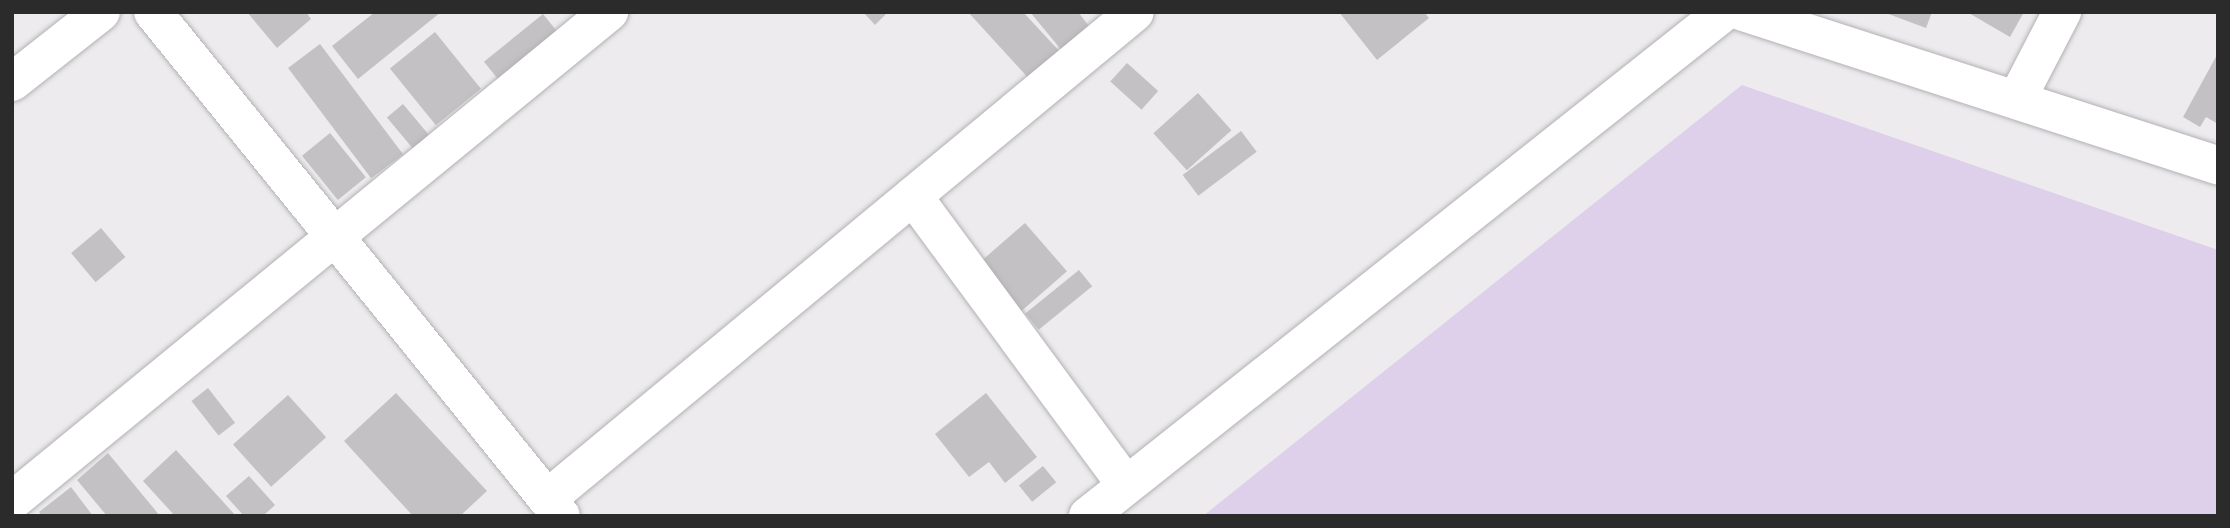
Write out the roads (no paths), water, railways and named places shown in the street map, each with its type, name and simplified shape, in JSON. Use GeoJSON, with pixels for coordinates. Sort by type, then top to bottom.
{"type":"FeatureCollection","features":[{"type":"Feature","properties":{"kind":"street"},"geometry":{"type":"LineString","coordinates":[[12,82],[101,12]]}},
{"type":"Feature","properties":{"kind":"street"},"geometry":{"type":"LineString","coordinates":[[153,12],[332,239],[554,507],[913,196],[1135,12]]}},
{"type":"Feature","properties":{"kind":"street"},"geometry":{"type":"LineString","coordinates":[[12,501],[609,12]]}},
{"type":"Feature","properties":{"kind":"street"},"geometry":{"type":"LineString","coordinates":[[1088,516],[1724,12]]}},
{"type":"Feature","properties":{"kind":"street"},"geometry":{"type":"LineString","coordinates":[[1743,12],[2018,97],[2218,165]]}},
{"type":"Feature","properties":{"kind":"street"},"geometry":{"type":"LineString","coordinates":[[2018,97],[2062,12]]}},
{"type":"Feature","properties":{"kind":"street"},"geometry":{"type":"LineString","coordinates":[[913,196],[1126,485]]}}]}
